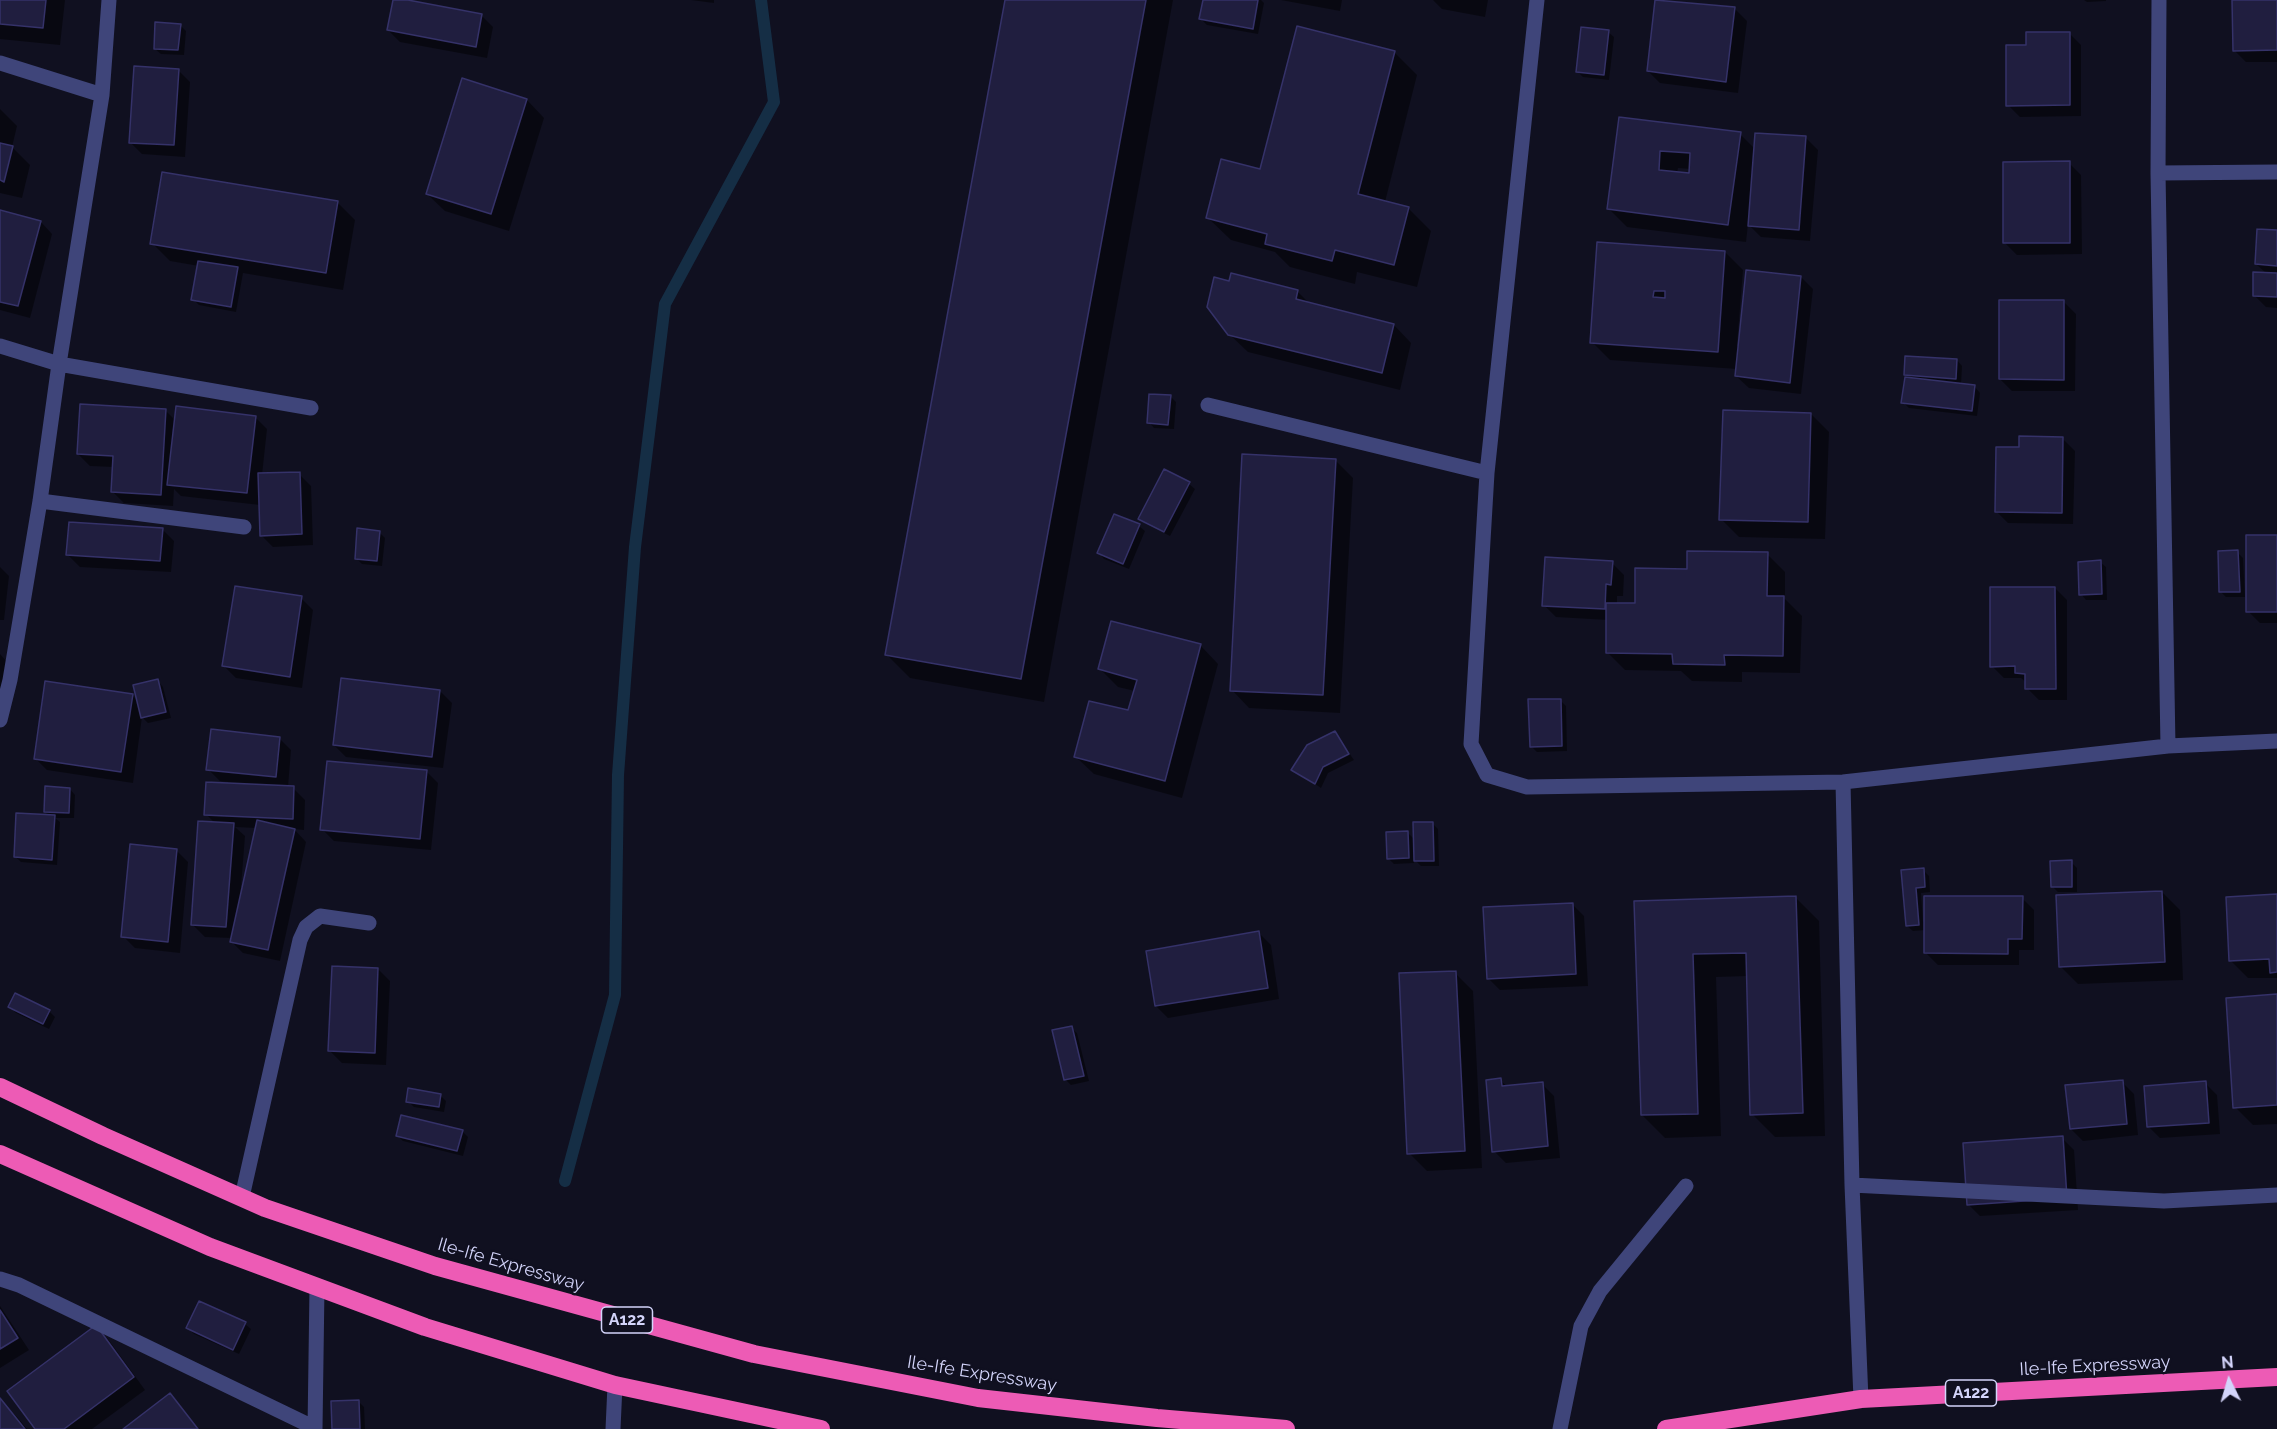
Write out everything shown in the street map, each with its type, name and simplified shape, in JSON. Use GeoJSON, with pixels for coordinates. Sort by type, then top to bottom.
{"type":"FeatureCollection","features":[{"type":"Feature","properties":{"kind":"highway","name":"Ile-Ife Expressway"},"geometry":{"type":"LineString","coordinates":[[0,1087],[265,1208],[435,1266],[754,1354],[978,1398],[1158,1418],[1286,1429]]}},
{"type":"Feature","properties":{"kind":"highway"},"geometry":{"type":"LineString","coordinates":[[0,1154],[210,1247],[425,1327],[615,1385],[821,1429]]}},
{"type":"Feature","properties":{"kind":"highway","name":"Ile-Ife Expressway"},"geometry":{"type":"LineString","coordinates":[[1666,1429],[1861,1399],[2277,1377]]}},
{"type":"Feature","properties":{"kind":"street"},"geometry":{"type":"LineString","coordinates":[[0,720],[10,680],[40,501],[59,364],[102,95],[109,0]]}},
{"type":"Feature","properties":{"kind":"street"},"geometry":{"type":"LineString","coordinates":[[1538,0],[1488,473],[1472,744],[1487,775],[1527,787],[1843,782],[2168,746],[2277,741]]}},
{"type":"Feature","properties":{"kind":"street"},"geometry":{"type":"LineString","coordinates":[[2159,0],[2158,173],[2168,746]]}},
{"type":"Feature","properties":{"kind":"street"},"geometry":{"type":"LineString","coordinates":[[0,63],[102,95]]}},
{"type":"Feature","properties":{"kind":"street"},"geometry":{"type":"LineString","coordinates":[[2158,173],[2277,172]]}},
{"type":"Feature","properties":{"kind":"street"},"geometry":{"type":"LineString","coordinates":[[0,346],[59,364],[311,408]]}},
{"type":"Feature","properties":{"kind":"street"},"geometry":{"type":"LineString","coordinates":[[1208,405],[1488,473]]}},
{"type":"Feature","properties":{"kind":"street"},"geometry":{"type":"LineString","coordinates":[[40,501],[244,527]]}},
{"type":"Feature","properties":{"kind":"street"},"geometry":{"type":"LineString","coordinates":[[1843,782],[1852,1185],[1861,1399]]}},
{"type":"Feature","properties":{"kind":"street"},"geometry":{"type":"LineString","coordinates":[[242,1197],[300,940],[306,927],[320,916],[369,923]]}},
{"type":"Feature","properties":{"kind":"street"},"geometry":{"type":"LineString","coordinates":[[1852,1185],[2164,1200],[2277,1195]]}},
{"type":"Feature","properties":{"kind":"street"},"geometry":{"type":"LineString","coordinates":[[1560,1429],[1581,1326],[1600,1291],[1686,1186]]}},
{"type":"Feature","properties":{"kind":"street"},"geometry":{"type":"LineString","coordinates":[[0,1279],[19,1285],[315,1429],[317,1287]]}},
{"type":"Feature","properties":{"kind":"street"},"geometry":{"type":"LineString","coordinates":[[613,1429],[615,1385]]}},
{"type":"Feature","properties":{"kind":"building"},"geometry":{"type":"Polygon","coordinates":[[[0,0],[46,0],[43,28],[0,24],[0,0]]]}},
{"type":"Feature","properties":{"kind":"building"},"geometry":{"type":"Polygon","coordinates":[[[393,0],[408,0],[482,14],[476,47],[387,30],[393,0]]]}},
{"type":"Feature","properties":{"kind":"building"},"geometry":{"type":"Polygon","coordinates":[[[1005,0],[1146,0],[1021,679],[885,655],[1005,0]]]}},
{"type":"Feature","properties":{"kind":"building"},"geometry":{"type":"Polygon","coordinates":[[[1203,0],[1258,0],[1253,29],[1199,19],[1203,0]]]}},
{"type":"Feature","properties":{"kind":"building"},"geometry":{"type":"Polygon","coordinates":[[[1655,0],[1735,7],[1726,82],[1647,71],[1655,0]]]}},
{"type":"Feature","properties":{"kind":"building"},"geometry":{"type":"Polygon","coordinates":[[[2232,0],[2277,0],[2277,50],[2233,51],[2232,0]]]}},
{"type":"Feature","properties":{"kind":"building"},"geometry":{"type":"Polygon","coordinates":[[[155,22],[181,24],[178,50],[154,49],[155,22]]]}},
{"type":"Feature","properties":{"kind":"building"},"geometry":{"type":"Polygon","coordinates":[[[1297,26],[1395,51],[1358,194],[1409,207],[1394,265],[1335,250],[1332,261],[1265,244],[1267,234],[1206,218],[1221,159],[1260,169],[1297,26]]]}},
{"type":"Feature","properties":{"kind":"building"},"geometry":{"type":"Polygon","coordinates":[[[1581,27],[1609,30],[1604,75],[1576,72],[1581,27]]]}},
{"type":"Feature","properties":{"kind":"building"},"geometry":{"type":"Polygon","coordinates":[[[2026,32],[2070,32],[2070,105],[2006,106],[2006,45],[2026,45],[2026,32]]]}},
{"type":"Feature","properties":{"kind":"building"},"geometry":{"type":"Polygon","coordinates":[[[134,66],[179,69],[174,145],[129,143],[134,66]]]}},
{"type":"Feature","properties":{"kind":"building"},"geometry":{"type":"Polygon","coordinates":[[[462,78],[527,99],[491,214],[426,194],[462,78]]]}},
{"type":"Feature","properties":{"kind":"building"},"geometry":{"type":"Polygon","coordinates":[[[1619,117],[1741,132],[1728,225],[1607,209],[1619,117]],[[1660,151],[1659,170],[1689,173],[1690,153],[1660,151]]]}},
{"type":"Feature","properties":{"kind":"building"},"geometry":{"type":"Polygon","coordinates":[[[1755,133],[1806,136],[1799,230],[1748,226],[1755,133]]]}},
{"type":"Feature","properties":{"kind":"building"},"geometry":{"type":"Polygon","coordinates":[[[0,143],[13,146],[4,182],[0,180],[0,143]]]}},
{"type":"Feature","properties":{"kind":"building"},"geometry":{"type":"Polygon","coordinates":[[[2070,161],[2070,243],[2003,243],[2003,162],[2070,161]]]}},
{"type":"Feature","properties":{"kind":"building"},"geometry":{"type":"Polygon","coordinates":[[[162,172],[338,201],[326,273],[150,244],[162,172]]]}},
{"type":"Feature","properties":{"kind":"building"},"geometry":{"type":"Polygon","coordinates":[[[0,210],[41,221],[18,306],[0,302],[0,210]]]}},
{"type":"Feature","properties":{"kind":"building"},"geometry":{"type":"Polygon","coordinates":[[[2257,229],[2277,230],[2277,266],[2255,264],[2257,229]]]}},
{"type":"Feature","properties":{"kind":"building"},"geometry":{"type":"Polygon","coordinates":[[[1597,242],[1725,251],[1718,352],[1590,343],[1597,242]],[[1654,291],[1653,297],[1665,298],[1665,291],[1654,291]]]}},
{"type":"Feature","properties":{"kind":"building"},"geometry":{"type":"Polygon","coordinates":[[[198,261],[238,267],[231,307],[191,300],[198,261]]]}},
{"type":"Feature","properties":{"kind":"building"},"geometry":{"type":"Polygon","coordinates":[[[1746,270],[1801,276],[1790,383],[1735,376],[1746,270]]]}},
{"type":"Feature","properties":{"kind":"building"},"geometry":{"type":"Polygon","coordinates":[[[2253,272],[2277,273],[2277,297],[2253,296],[2253,272]]]}},
{"type":"Feature","properties":{"kind":"building"},"geometry":{"type":"Polygon","coordinates":[[[1231,273],[1298,290],[1296,299],[1394,324],[1382,373],[1228,335],[1207,307],[1214,277],[1229,281],[1231,273]]]}},
{"type":"Feature","properties":{"kind":"building"},"geometry":{"type":"Polygon","coordinates":[[[1999,300],[2064,300],[2064,380],[1999,379],[1999,300]]]}},
{"type":"Feature","properties":{"kind":"building"},"geometry":{"type":"Polygon","coordinates":[[[1905,356],[1957,359],[1956,379],[1904,375],[1905,356]]]}},
{"type":"Feature","properties":{"kind":"building"},"geometry":{"type":"Polygon","coordinates":[[[1905,377],[1975,385],[1972,411],[1901,403],[1905,377]]]}},
{"type":"Feature","properties":{"kind":"building"},"geometry":{"type":"Polygon","coordinates":[[[1149,394],[1171,395],[1168,425],[1147,423],[1149,394]]]}},
{"type":"Feature","properties":{"kind":"building"},"geometry":{"type":"Polygon","coordinates":[[[80,404],[166,409],[161,495],[111,492],[113,456],[77,454],[80,404]]]}},
{"type":"Feature","properties":{"kind":"building"},"geometry":{"type":"Polygon","coordinates":[[[176,406],[256,416],[247,493],[167,485],[176,406]]]}},
{"type":"Feature","properties":{"kind":"building"},"geometry":{"type":"Polygon","coordinates":[[[1723,410],[1811,413],[1808,522],[1719,520],[1723,410]]]}},
{"type":"Feature","properties":{"kind":"building"},"geometry":{"type":"Polygon","coordinates":[[[2019,436],[2063,437],[2062,513],[1995,512],[1996,447],[2019,447],[2019,436]]]}},
{"type":"Feature","properties":{"kind":"building"},"geometry":{"type":"Polygon","coordinates":[[[1242,454],[1336,459],[1323,695],[1230,691],[1242,454]]]}},
{"type":"Feature","properties":{"kind":"building"},"geometry":{"type":"Polygon","coordinates":[[[1164,469],[1190,482],[1164,532],[1138,519],[1164,469]]]}},
{"type":"Feature","properties":{"kind":"building"},"geometry":{"type":"Polygon","coordinates":[[[300,472],[302,534],[260,536],[258,473],[300,472]]]}},
{"type":"Feature","properties":{"kind":"building"},"geometry":{"type":"Polygon","coordinates":[[[1114,514],[1140,524],[1123,564],[1097,553],[1114,514]]]}},
{"type":"Feature","properties":{"kind":"building"},"geometry":{"type":"Polygon","coordinates":[[[69,522],[163,528],[160,561],[66,555],[69,522]]]}},
{"type":"Feature","properties":{"kind":"building"},"geometry":{"type":"Polygon","coordinates":[[[357,528],[380,531],[377,561],[355,559],[357,528]]]}},
{"type":"Feature","properties":{"kind":"building"},"geometry":{"type":"Polygon","coordinates":[[[2246,535],[2277,535],[2277,612],[2246,612],[2246,535]]]}},
{"type":"Feature","properties":{"kind":"building"},"geometry":{"type":"Polygon","coordinates":[[[2238,550],[2240,592],[2219,592],[2218,551],[2238,550]]]}},
{"type":"Feature","properties":{"kind":"building"},"geometry":{"type":"Polygon","coordinates":[[[1687,551],[1768,552],[1767,596],[1784,596],[1783,656],[1724,655],[1725,665],[1673,664],[1672,654],[1606,653],[1606,603],[1635,603],[1635,568],[1687,569],[1687,551]]]}},
{"type":"Feature","properties":{"kind":"building"},"geometry":{"type":"Polygon","coordinates":[[[1545,557],[1613,561],[1611,585],[1606,584],[1605,609],[1542,606],[1545,557]]]}},
{"type":"Feature","properties":{"kind":"building"},"geometry":{"type":"Polygon","coordinates":[[[2101,560],[2102,594],[2079,595],[2078,562],[2101,560]]]}},
{"type":"Feature","properties":{"kind":"building"},"geometry":{"type":"Polygon","coordinates":[[[235,586],[302,596],[290,677],[222,666],[235,586]]]}},
{"type":"Feature","properties":{"kind":"building"},"geometry":{"type":"Polygon","coordinates":[[[1990,587],[2055,587],[2056,689],[2025,689],[2025,674],[2015,673],[2015,666],[1990,667],[1990,587]]]}},
{"type":"Feature","properties":{"kind":"building"},"geometry":{"type":"Polygon","coordinates":[[[1111,621],[1201,644],[1165,781],[1074,757],[1089,701],[1128,710],[1137,680],[1098,669],[1111,621]]]}},
{"type":"Feature","properties":{"kind":"building"},"geometry":{"type":"Polygon","coordinates":[[[341,678],[440,690],[432,757],[333,745],[341,678]]]}},
{"type":"Feature","properties":{"kind":"building"},"geometry":{"type":"Polygon","coordinates":[[[158,679],[166,712],[141,718],[133,685],[158,679]]]}},
{"type":"Feature","properties":{"kind":"building"},"geometry":{"type":"Polygon","coordinates":[[[45,681],[133,694],[121,772],[34,759],[45,681]]]}},
{"type":"Feature","properties":{"kind":"building"},"geometry":{"type":"Polygon","coordinates":[[[1528,699],[1561,699],[1562,746],[1530,747],[1528,699]]]}},
{"type":"Feature","properties":{"kind":"building"},"geometry":{"type":"Polygon","coordinates":[[[211,729],[280,737],[276,777],[206,770],[211,729]]]}},
{"type":"Feature","properties":{"kind":"building"},"geometry":{"type":"Polygon","coordinates":[[[1335,731],[1349,754],[1323,767],[1315,784],[1291,770],[1307,745],[1335,731]]]}},
{"type":"Feature","properties":{"kind":"building"},"geometry":{"type":"Polygon","coordinates":[[[327,761],[427,770],[420,839],[320,830],[327,761]]]}},
{"type":"Feature","properties":{"kind":"building"},"geometry":{"type":"Polygon","coordinates":[[[206,782],[294,786],[293,819],[204,815],[206,782]]]}},
{"type":"Feature","properties":{"kind":"building"},"geometry":{"type":"Polygon","coordinates":[[[45,786],[70,788],[69,813],[44,812],[45,786]]]}},
{"type":"Feature","properties":{"kind":"building"},"geometry":{"type":"Polygon","coordinates":[[[16,813],[55,815],[52,860],[14,857],[16,813]]]}},
{"type":"Feature","properties":{"kind":"building"},"geometry":{"type":"Polygon","coordinates":[[[257,820],[295,829],[268,950],[230,942],[257,820]]]}},
{"type":"Feature","properties":{"kind":"building"},"geometry":{"type":"Polygon","coordinates":[[[198,821],[234,823],[226,927],[191,925],[198,821]]]}},
{"type":"Feature","properties":{"kind":"building"},"geometry":{"type":"Polygon","coordinates":[[[1413,822],[1433,822],[1434,861],[1414,861],[1413,822]]]}},
{"type":"Feature","properties":{"kind":"building"},"geometry":{"type":"Polygon","coordinates":[[[1408,831],[1409,858],[1387,859],[1386,832],[1408,831]]]}},
{"type":"Feature","properties":{"kind":"building"},"geometry":{"type":"Polygon","coordinates":[[[130,844],[177,849],[168,942],[121,937],[130,844]]]}},
{"type":"Feature","properties":{"kind":"building"},"geometry":{"type":"Polygon","coordinates":[[[2072,860],[2072,887],[2051,887],[2050,861],[2072,860]]]}},
{"type":"Feature","properties":{"kind":"building"},"geometry":{"type":"Polygon","coordinates":[[[1924,868],[1925,887],[1916,888],[1919,925],[1906,926],[1901,870],[1924,868]]]}},
{"type":"Feature","properties":{"kind":"building"},"geometry":{"type":"Polygon","coordinates":[[[2162,891],[2165,962],[2059,967],[2056,895],[2162,891]]]}},
{"type":"Feature","properties":{"kind":"building"},"geometry":{"type":"Polygon","coordinates":[[[2277,894],[2277,972],[2270,973],[2269,959],[2229,961],[2226,897],[2277,894]]]}},
{"type":"Feature","properties":{"kind":"building"},"geometry":{"type":"Polygon","coordinates":[[[1796,896],[1803,1113],[1750,1115],[1746,953],[1693,954],[1698,1114],[1641,1115],[1634,901],[1796,896]]]}},
{"type":"Feature","properties":{"kind":"building"},"geometry":{"type":"Polygon","coordinates":[[[1924,896],[2023,896],[2022,939],[2008,939],[2008,954],[1924,953],[1924,896]]]}},
{"type":"Feature","properties":{"kind":"building"},"geometry":{"type":"Polygon","coordinates":[[[1573,903],[1576,974],[1487,979],[1483,907],[1573,903]]]}},
{"type":"Feature","properties":{"kind":"building"},"geometry":{"type":"Polygon","coordinates":[[[1259,931],[1268,988],[1155,1006],[1146,951],[1259,931]]]}},
{"type":"Feature","properties":{"kind":"building"},"geometry":{"type":"Polygon","coordinates":[[[332,966],[378,968],[375,1053],[328,1051],[332,966]]]}},
{"type":"Feature","properties":{"kind":"building"},"geometry":{"type":"Polygon","coordinates":[[[1456,971],[1465,1151],[1407,1154],[1399,973],[1456,971]]]}},
{"type":"Feature","properties":{"kind":"building"},"geometry":{"type":"Polygon","coordinates":[[[15,993],[50,1010],[43,1024],[8,1007],[15,993]]]}},
{"type":"Feature","properties":{"kind":"building"},"geometry":{"type":"Polygon","coordinates":[[[2277,994],[2277,1105],[2233,1108],[2226,998],[2277,994]]]}},
{"type":"Feature","properties":{"kind":"building"},"geometry":{"type":"Polygon","coordinates":[[[1072,1026],[1084,1076],[1064,1080],[1052,1030],[1072,1026]]]}},
{"type":"Feature","properties":{"kind":"building"},"geometry":{"type":"Polygon","coordinates":[[[1501,1078],[1502,1086],[1543,1082],[1548,1146],[1492,1152],[1486,1080],[1501,1078]]]}},
{"type":"Feature","properties":{"kind":"building"},"geometry":{"type":"Polygon","coordinates":[[[2123,1080],[2127,1124],[2070,1129],[2065,1085],[2123,1080]]]}},
{"type":"Feature","properties":{"kind":"building"},"geometry":{"type":"Polygon","coordinates":[[[2206,1081],[2209,1123],[2147,1127],[2144,1086],[2206,1081]]]}},
{"type":"Feature","properties":{"kind":"building"},"geometry":{"type":"Polygon","coordinates":[[[408,1088],[441,1094],[439,1107],[406,1102],[408,1088]]]}},
{"type":"Feature","properties":{"kind":"building"},"geometry":{"type":"Polygon","coordinates":[[[401,1115],[463,1130],[457,1151],[396,1136],[401,1115]]]}},
{"type":"Feature","properties":{"kind":"building"},"geometry":{"type":"Polygon","coordinates":[[[2063,1136],[2067,1198],[1967,1205],[1963,1143],[2063,1136]]]}},
{"type":"Feature","properties":{"kind":"building"},"geometry":{"type":"Polygon","coordinates":[[[199,1301],[246,1322],[233,1350],[186,1328],[199,1301]]]}},
{"type":"Feature","properties":{"kind":"building"},"geometry":{"type":"Polygon","coordinates":[[[0,1310],[18,1338],[0,1349],[0,1310]]]}},
{"type":"Feature","properties":{"kind":"building"},"geometry":{"type":"Polygon","coordinates":[[[96,1325],[134,1377],[64,1429],[35,1429],[7,1391],[96,1325]]]}},
{"type":"Feature","properties":{"kind":"building"},"geometry":{"type":"Polygon","coordinates":[[[170,1393],[198,1429],[123,1429],[170,1393]]]}},
{"type":"Feature","properties":{"kind":"building"},"geometry":{"type":"Polygon","coordinates":[[[0,1398],[25,1429],[0,1429],[0,1398]]]}},
{"type":"Feature","properties":{"kind":"building"},"geometry":{"type":"Polygon","coordinates":[[[359,1400],[360,1429],[332,1429],[331,1401],[359,1400]]]}},
{"type":"Feature","properties":{"kind":"waterway"},"geometry":{"type":"LineString","coordinates":[[565,1181],[615,995],[618,775],[635,547],[665,304],[774,102],[761,0]]}}]}
